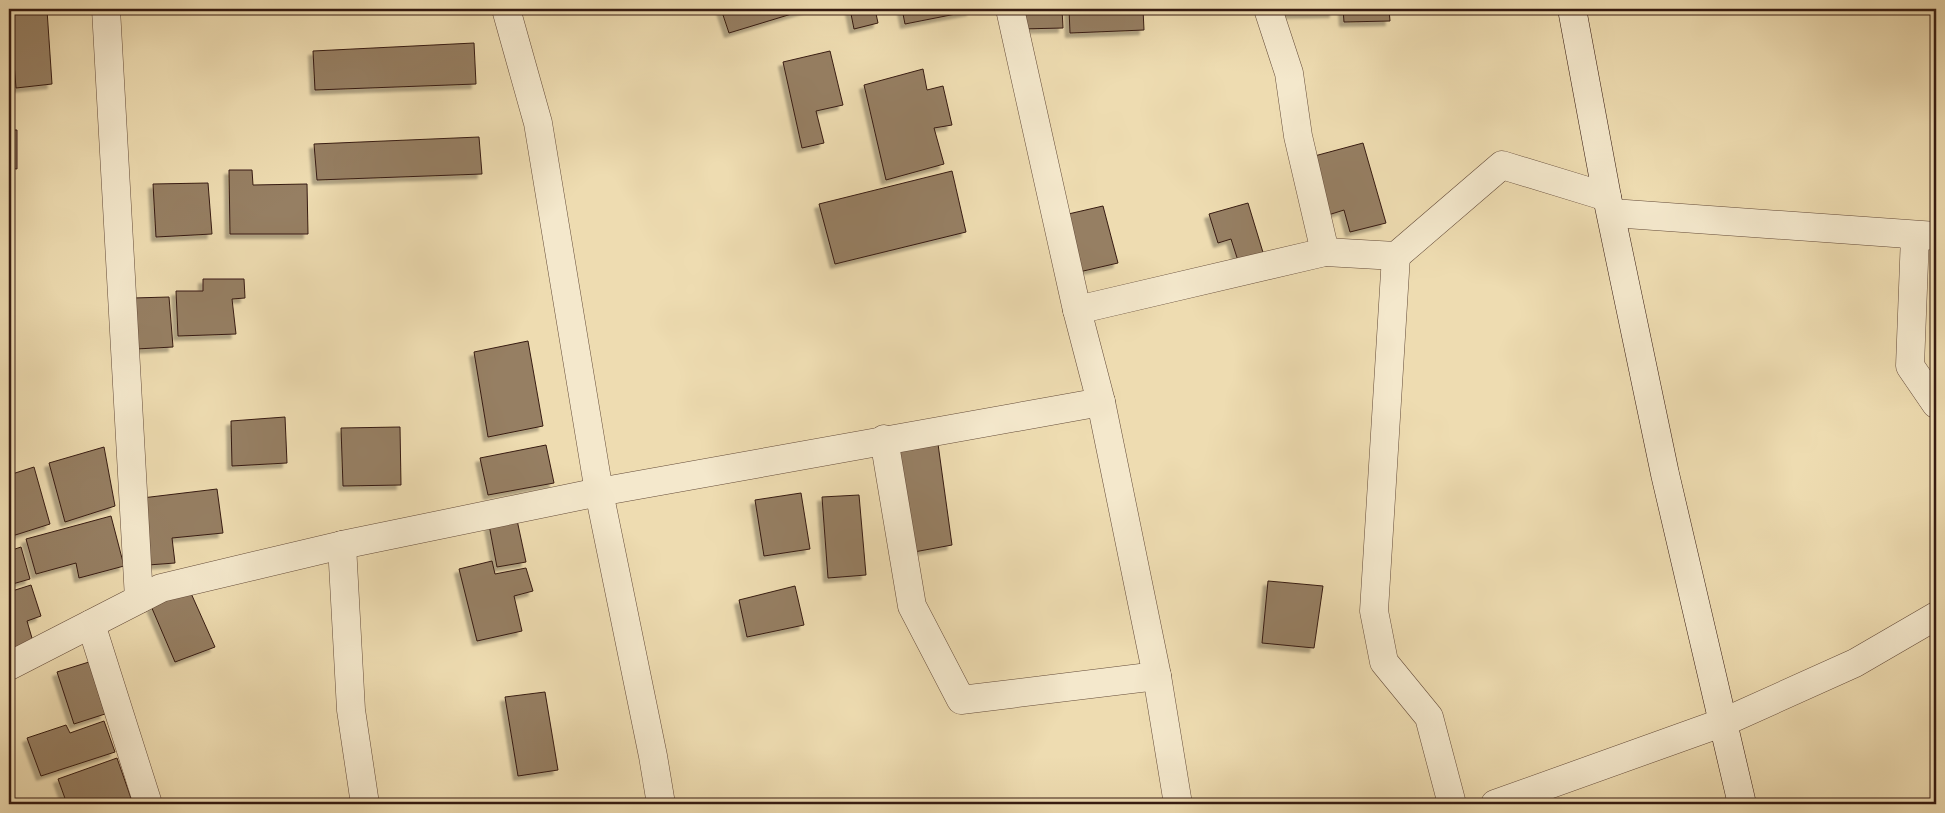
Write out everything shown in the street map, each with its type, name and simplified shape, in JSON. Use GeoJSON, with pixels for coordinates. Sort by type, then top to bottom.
{"type":"FeatureCollection","features":[{"type":"Feature","properties":{"kind":"street"},"geometry":{"type":"LineString","coordinates":[[106,9],[139,599]]}},
{"type":"Feature","properties":{"kind":"street"},"geometry":{"type":"LineString","coordinates":[[506,9],[538,123],[599,492],[653,756],[661,804]]}},
{"type":"Feature","properties":{"kind":"street"},"geometry":{"type":"LineString","coordinates":[[1010,9],[1078,310],[1101,402],[1157,676],[1178,804]]}},
{"type":"Feature","properties":{"kind":"street"},"geometry":{"type":"LineString","coordinates":[[1268,9],[1289,73],[1298,136],[1326,252]]}},
{"type":"Feature","properties":{"kind":"street"},"geometry":{"type":"LineString","coordinates":[[1572,9],[1664,474],[1742,804]]}},
{"type":"Feature","properties":{"kind":"street"},"geometry":{"type":"LineString","coordinates":[[1078,310],[1326,252],[1396,256],[1502,165],[1610,205],[1925,236],[1910,366],[1936,404]]}},
{"type":"Feature","properties":{"kind":"street"},"geometry":{"type":"LineString","coordinates":[[1396,256],[1374,611],[1384,662],[1429,717],[1452,804]]}},
{"type":"Feature","properties":{"kind":"street"},"geometry":{"type":"LineString","coordinates":[[9,666],[161,588],[342,545],[599,492],[884,439],[1101,402]]}},
{"type":"Feature","properties":{"kind":"street"},"geometry":{"type":"LineString","coordinates":[[884,439],[912,606],[961,700],[1157,676]]}},
{"type":"Feature","properties":{"kind":"street"},"geometry":{"type":"LineString","coordinates":[[342,545],[351,710],[365,804]]}},
{"type":"Feature","properties":{"kind":"street"},"geometry":{"type":"LineString","coordinates":[[1495,804],[1724,722],[1854,663],[1936,616]]}},
{"type":"Feature","properties":{"kind":"street"},"geometry":{"type":"LineString","coordinates":[[91,624],[148,804]]}},
{"type":"Feature","properties":{"kind":"building"},"geometry":{"type":"Polygon","coordinates":[[[721,9],[808,9],[729,33],[721,9]]]}},
{"type":"Feature","properties":{"kind":"building"},"geometry":{"type":"Polygon","coordinates":[[[850,9],[875,9],[878,23],[854,29],[850,9]]]}},
{"type":"Feature","properties":{"kind":"building"},"geometry":{"type":"Polygon","coordinates":[[[902,9],[971,9],[971,11],[905,24],[902,9]]]}},
{"type":"Feature","properties":{"kind":"building"},"geometry":{"type":"Polygon","coordinates":[[[1019,9],[1062,9],[1063,28],[1020,29],[1019,9]]]}},
{"type":"Feature","properties":{"kind":"building"},"geometry":{"type":"Polygon","coordinates":[[[1069,9],[1143,9],[1144,30],[1070,33],[1069,9]]]}},
{"type":"Feature","properties":{"kind":"building"},"geometry":{"type":"Polygon","coordinates":[[[1278,9],[1334,9],[1334,13],[1278,14],[1278,9]]]}},
{"type":"Feature","properties":{"kind":"building"},"geometry":{"type":"Polygon","coordinates":[[[1343,9],[1389,9],[1390,21],[1344,22],[1343,9]]]}},
{"type":"Feature","properties":{"kind":"building"},"geometry":{"type":"Polygon","coordinates":[[[47,10],[52,84],[16,88],[10,13],[47,10]]]}},
{"type":"Feature","properties":{"kind":"building"},"geometry":{"type":"Polygon","coordinates":[[[474,43],[476,84],[315,90],[313,51],[474,43]]]}},
{"type":"Feature","properties":{"kind":"building"},"geometry":{"type":"Polygon","coordinates":[[[830,51],[843,105],[816,111],[824,143],[802,148],[783,62],[830,51]]]}},
{"type":"Feature","properties":{"kind":"building"},"geometry":{"type":"Polygon","coordinates":[[[923,69],[927,90],[943,86],[952,125],[934,128],[944,164],[886,180],[864,85],[923,69]]]}},
{"type":"Feature","properties":{"kind":"building"},"geometry":{"type":"Polygon","coordinates":[[[9,130],[17,130],[17,169],[9,168],[9,130]]]}},
{"type":"Feature","properties":{"kind":"building"},"geometry":{"type":"Polygon","coordinates":[[[479,137],[482,174],[317,180],[314,144],[479,137]]]}},
{"type":"Feature","properties":{"kind":"building"},"geometry":{"type":"Polygon","coordinates":[[[1363,143],[1386,223],[1350,232],[1344,210],[1325,216],[1307,158],[1363,143]]]}},
{"type":"Feature","properties":{"kind":"building"},"geometry":{"type":"Polygon","coordinates":[[[229,170],[252,170],[253,185],[307,184],[308,234],[230,234],[229,170]]]}},
{"type":"Feature","properties":{"kind":"building"},"geometry":{"type":"Polygon","coordinates":[[[952,171],[966,232],[835,264],[819,204],[952,171]]]}},
{"type":"Feature","properties":{"kind":"building"},"geometry":{"type":"Polygon","coordinates":[[[208,183],[212,234],[156,237],[153,184],[208,183]]]}},
{"type":"Feature","properties":{"kind":"building"},"geometry":{"type":"Polygon","coordinates":[[[1248,203],[1265,259],[1240,267],[1231,239],[1218,243],[1209,214],[1248,203]]]}},
{"type":"Feature","properties":{"kind":"building"},"geometry":{"type":"Polygon","coordinates":[[[1103,206],[1118,263],[1079,272],[1064,215],[1103,206]]]}},
{"type":"Feature","properties":{"kind":"building"},"geometry":{"type":"Polygon","coordinates":[[[203,279],[244,279],[245,298],[232,299],[236,334],[178,336],[176,291],[203,291],[203,279]]]}},
{"type":"Feature","properties":{"kind":"building"},"geometry":{"type":"Polygon","coordinates":[[[169,297],[173,347],[136,349],[133,298],[169,297]]]}},
{"type":"Feature","properties":{"kind":"building"},"geometry":{"type":"Polygon","coordinates":[[[528,341],[543,426],[488,437],[474,352],[528,341]]]}},
{"type":"Feature","properties":{"kind":"building"},"geometry":{"type":"Polygon","coordinates":[[[285,417],[287,463],[232,466],[231,421],[285,417]]]}},
{"type":"Feature","properties":{"kind":"building"},"geometry":{"type":"Polygon","coordinates":[[[400,427],[401,485],[343,486],[341,428],[400,427]]]}},
{"type":"Feature","properties":{"kind":"building"},"geometry":{"type":"Polygon","coordinates":[[[938,444],[952,545],[914,552],[899,451],[938,444]]]}},
{"type":"Feature","properties":{"kind":"building"},"geometry":{"type":"Polygon","coordinates":[[[546,445],[554,483],[488,495],[480,458],[546,445]]]}},
{"type":"Feature","properties":{"kind":"building"},"geometry":{"type":"Polygon","coordinates":[[[104,447],[115,506],[65,522],[49,463],[104,447]]]}},
{"type":"Feature","properties":{"kind":"building"},"geometry":{"type":"Polygon","coordinates":[[[34,467],[50,524],[9,537],[9,475],[34,467]]]}},
{"type":"Feature","properties":{"kind":"building"},"geometry":{"type":"Polygon","coordinates":[[[217,489],[223,533],[172,538],[175,563],[148,565],[142,498],[217,489]]]}},
{"type":"Feature","properties":{"kind":"building"},"geometry":{"type":"Polygon","coordinates":[[[801,493],[810,549],[764,556],[755,500],[801,493]]]}},
{"type":"Feature","properties":{"kind":"building"},"geometry":{"type":"Polygon","coordinates":[[[859,495],[866,575],[828,578],[822,497],[859,495]]]}},
{"type":"Feature","properties":{"kind":"building"},"geometry":{"type":"Polygon","coordinates":[[[111,516],[124,566],[79,578],[76,563],[36,574],[26,539],[111,516]]]}},
{"type":"Feature","properties":{"kind":"building"},"geometry":{"type":"Polygon","coordinates":[[[517,520],[526,562],[497,567],[489,525],[517,520]]]}},
{"type":"Feature","properties":{"kind":"building"},"geometry":{"type":"Polygon","coordinates":[[[21,547],[30,579],[9,585],[9,551],[21,547]]]}},
{"type":"Feature","properties":{"kind":"building"},"geometry":{"type":"Polygon","coordinates":[[[492,561],[495,574],[526,568],[533,591],[514,596],[522,631],[477,641],[459,569],[492,561]]]}},
{"type":"Feature","properties":{"kind":"building"},"geometry":{"type":"Polygon","coordinates":[[[1268,581],[1323,586],[1314,648],[1262,643],[1268,581]]]}},
{"type":"Feature","properties":{"kind":"building"},"geometry":{"type":"Polygon","coordinates":[[[31,585],[41,616],[27,621],[34,645],[9,653],[9,592],[31,585]]]}},
{"type":"Feature","properties":{"kind":"building"},"geometry":{"type":"Polygon","coordinates":[[[795,586],[804,625],[747,637],[739,600],[795,586]]]}},
{"type":"Feature","properties":{"kind":"building"},"geometry":{"type":"Polygon","coordinates":[[[190,591],[215,647],[175,662],[151,606],[190,591]]]}},
{"type":"Feature","properties":{"kind":"building"},"geometry":{"type":"Polygon","coordinates":[[[89,662],[105,714],[74,724],[57,672],[89,662]]]}},
{"type":"Feature","properties":{"kind":"building"},"geometry":{"type":"Polygon","coordinates":[[[545,692],[558,770],[518,776],[505,697],[545,692]]]}},
{"type":"Feature","properties":{"kind":"building"},"geometry":{"type":"Polygon","coordinates":[[[104,721],[115,752],[41,776],[27,738],[66,725],[70,733],[104,721]]]}},
{"type":"Feature","properties":{"kind":"building"},"geometry":{"type":"Polygon","coordinates":[[[117,758],[133,804],[67,804],[58,779],[117,758]]]}}]}
